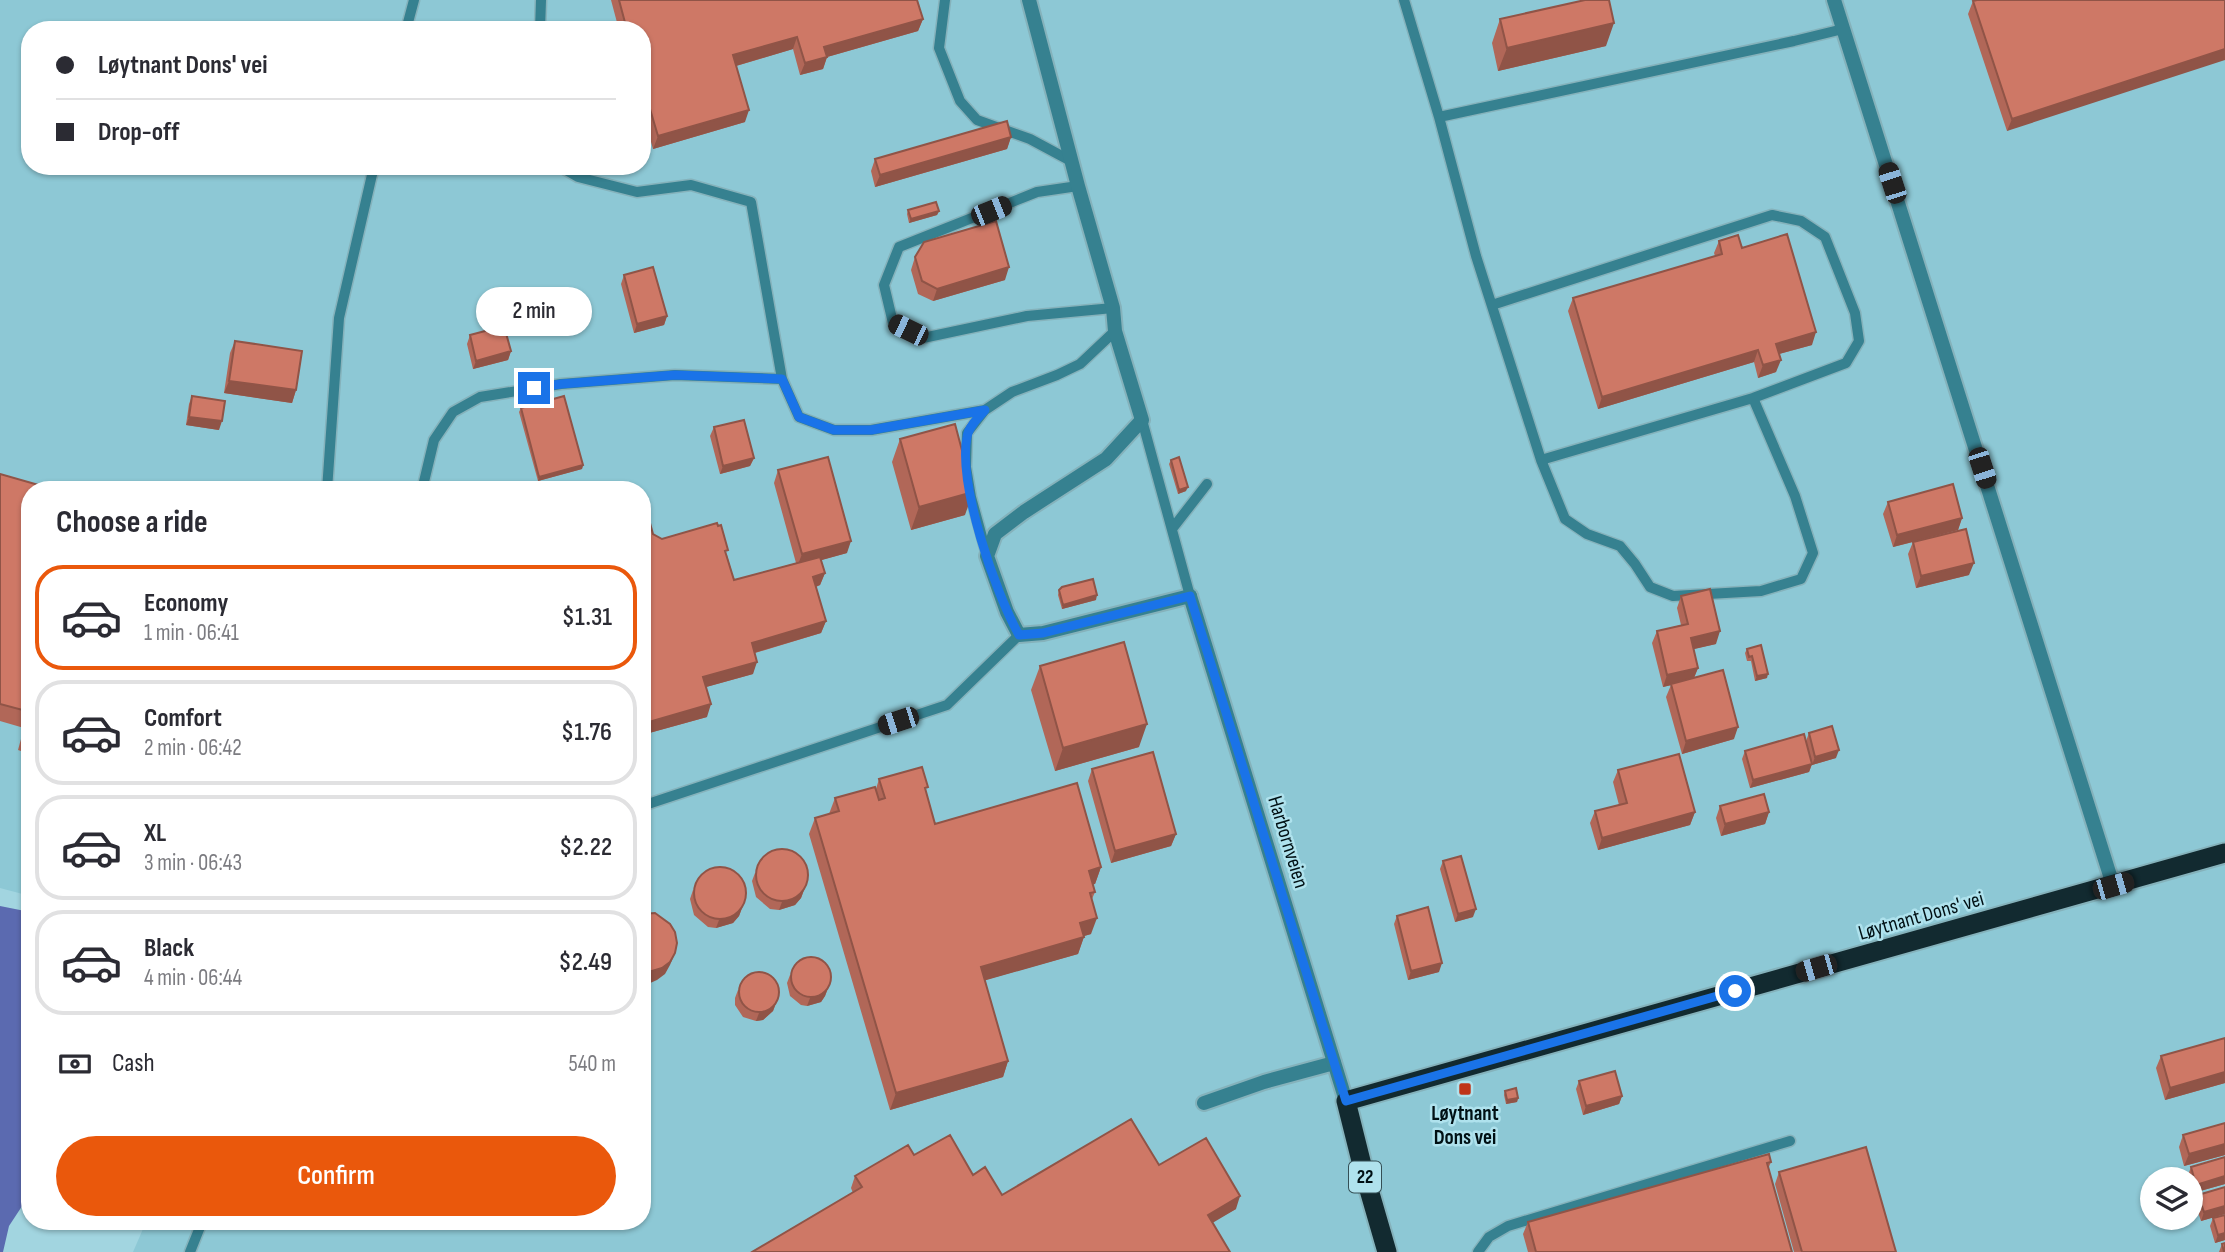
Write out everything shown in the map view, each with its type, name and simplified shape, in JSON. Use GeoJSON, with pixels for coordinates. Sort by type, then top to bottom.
{"type":"FeatureCollection","features":[{"type":"Feature","properties":{"kind":"highway","name":"Løytnant Dons' vei"},"geometry":{"type":"LineString","coordinates":[[1346,1101],[2225,853]]}},
{"type":"Feature","properties":{"kind":"highway","name":"22"},"geometry":{"type":"LineString","coordinates":[[1346,1101],[1387,1252]]}},
{"type":"Feature","properties":{"kind":"street"},"geometry":{"type":"LineString","coordinates":[[1029,0],[1113,308],[1115,331],[1143,419],[1106,459],[995,534],[987,556],[1007,612],[1019,635],[1043,633],[1190,596]]}},
{"type":"Feature","properties":{"kind":"street"},"geometry":{"type":"LineString","coordinates":[[1834,0],[2113,886]]}},
{"type":"Feature","properties":{"kind":"street","name":"Harbornveien"},"geometry":{"type":"LineString","coordinates":[[1190,596],[1346,1101]]}},
{"type":"Feature","properties":{"kind":"street"},"geometry":{"type":"LineString","coordinates":[[1204,1103],[1334,1063]]}},
{"type":"Feature","properties":{"kind":"lane"},"geometry":{"type":"LineString","coordinates":[[408,21],[414,0]]}},
{"type":"Feature","properties":{"kind":"lane"},"geometry":{"type":"LineString","coordinates":[[540,21],[541,0]]}},
{"type":"Feature","properties":{"kind":"lane"},"geometry":{"type":"LineString","coordinates":[[945,0],[939,48],[960,102],[977,120],[1030,139],[1071,161]]}},
{"type":"Feature","properties":{"kind":"lane"},"geometry":{"type":"LineString","coordinates":[[1404,0],[1492,305],[1541,460],[1565,519],[1587,534],[1620,546],[1650,587],[1673,596],[1761,591],[1801,579],[1814,553],[1795,496],[1753,397]]}},
{"type":"Feature","properties":{"kind":"lane"},"geometry":{"type":"LineString","coordinates":[[1438,117],[1843,29]]}},
{"type":"Feature","properties":{"kind":"lane"},"geometry":{"type":"LineString","coordinates":[[328,481],[340,318],[372,175]]}},
{"type":"Feature","properties":{"kind":"lane"},"geometry":{"type":"LineString","coordinates":[[575,175],[637,192],[691,186],[751,202],[782,379],[799,417],[834,430],[871,430],[985,410]]}},
{"type":"Feature","properties":{"kind":"lane"},"geometry":{"type":"LineString","coordinates":[[1078,186],[1037,192],[899,247],[884,285],[893,323],[923,338],[1027,316],[1113,308]]}},
{"type":"Feature","properties":{"kind":"lane"},"geometry":{"type":"LineString","coordinates":[[1492,305],[1772,215],[1801,220],[1825,237],[1856,313],[1859,341],[1846,363],[1753,397],[1541,460]]}},
{"type":"Feature","properties":{"kind":"lane"},"geometry":{"type":"LineString","coordinates":[[987,556],[971,498],[966,467],[967,433],[985,410],[1012,392],[1080,364],[1115,331]]}},
{"type":"Feature","properties":{"kind":"lane"},"geometry":{"type":"LineString","coordinates":[[424,481],[434,440],[453,412],[480,397],[561,384],[675,375],[782,379]]}},
{"type":"Feature","properties":{"kind":"lane"},"geometry":{"type":"LineString","coordinates":[[1143,419],[1190,596]]}},
{"type":"Feature","properties":{"kind":"lane"},"geometry":{"type":"LineString","coordinates":[[1172,529],[1207,484]]}},
{"type":"Feature","properties":{"kind":"lane"},"geometry":{"type":"LineString","coordinates":[[651,803],[947,705],[1019,635]]}},
{"type":"Feature","properties":{"kind":"lane"},"geometry":{"type":"LineString","coordinates":[[1478,1252],[1489,1237],[1508,1226],[1790,1141]]}},
{"type":"Feature","properties":{"kind":"lane"},"geometry":{"type":"LineString","coordinates":[[190,1252],[199,1230]]}},
{"type":"Feature","properties":{"kind":"shaded area"},"geometry":{"type":"Polygon","coordinates":[[[0,0],[2225,0],[2225,1252],[133,1252],[143,1230],[651,1230],[651,481],[21,481],[21,894],[0,888],[0,0]]]}},
{"type":"Feature","properties":{"kind":"water"},"geometry":{"type":"Polygon","coordinates":[[[0,906],[21,910],[21,1208],[9,1226],[3,1252],[0,1252],[0,906]]]}},
{"type":"Feature","properties":{"kind":"building"},"geometry":{"type":"Polygon","coordinates":[[[619,0],[917,0],[923,19],[824,47],[827,57],[805,63],[797,37],[733,55],[749,110],[658,136],[651,112],[651,21],[625,21],[619,0]]]}},
{"type":"Feature","properties":{"kind":"building"},"geometry":{"type":"Polygon","coordinates":[[[1585,0],[1609,0],[1614,23],[1507,48],[1500,19],[1585,0]]]}},
{"type":"Feature","properties":{"kind":"building"},"geometry":{"type":"Polygon","coordinates":[[[2225,0],[2225,49],[2012,119],[1973,1],[2225,0]]]}},
{"type":"Feature","properties":{"kind":"building"},"geometry":{"type":"Polygon","coordinates":[[[1007,121],[1011,137],[880,175],[875,159],[1007,121]]]}},
{"type":"Feature","properties":{"kind":"building"},"geometry":{"type":"Polygon","coordinates":[[[936,202],[939,211],[911,219],[908,210],[936,202]]]}},
{"type":"Feature","properties":{"kind":"building"},"geometry":{"type":"Polygon","coordinates":[[[996,221],[1009,267],[937,289],[922,281],[915,257],[924,242],[996,221]]]}},
{"type":"Feature","properties":{"kind":"building"},"geometry":{"type":"Polygon","coordinates":[[[1787,234],[1816,332],[1776,344],[1781,360],[1763,365],[1758,350],[1602,397],[1573,298],[1722,254],[1719,241],[1738,235],[1742,248],[1787,234]]]}},
{"type":"Feature","properties":{"kind":"building"},"geometry":{"type":"Polygon","coordinates":[[[653,267],[667,316],[637,324],[624,275],[653,267]]]}},
{"type":"Feature","properties":{"kind":"building"},"geometry":{"type":"Polygon","coordinates":[[[504,326],[511,351],[476,361],[470,335],[504,326]]]}},
{"type":"Feature","properties":{"kind":"building"},"geometry":{"type":"Polygon","coordinates":[[[235,341],[302,351],[296,390],[229,381],[235,341]]]}},
{"type":"Feature","properties":{"kind":"building"},"geometry":{"type":"Polygon","coordinates":[[[192,396],[225,401],[222,421],[189,417],[192,396]]]}},
{"type":"Feature","properties":{"kind":"building"},"geometry":{"type":"Polygon","coordinates":[[[564,396],[583,465],[539,477],[521,408],[564,396]]]}},
{"type":"Feature","properties":{"kind":"building"},"geometry":{"type":"Polygon","coordinates":[[[744,420],[754,458],[723,466],[714,427],[744,420]]]}},
{"type":"Feature","properties":{"kind":"building"},"geometry":{"type":"Polygon","coordinates":[[[955,424],[973,492],[919,507],[900,439],[955,424]]]}},
{"type":"Feature","properties":{"kind":"building"},"geometry":{"type":"Polygon","coordinates":[[[828,457],[851,541],[802,554],[778,470],[828,457]]]}},
{"type":"Feature","properties":{"kind":"building"},"geometry":{"type":"Polygon","coordinates":[[[1179,457],[1188,487],[1179,490],[1171,460],[1179,457]]]}},
{"type":"Feature","properties":{"kind":"building"},"geometry":{"type":"Polygon","coordinates":[[[0,474],[24,481],[21,481],[21,710],[0,704],[0,474]]]}},
{"type":"Feature","properties":{"kind":"building"},"geometry":{"type":"Polygon","coordinates":[[[1953,484],[1962,518],[1897,535],[1888,502],[1953,484]]]}},
{"type":"Feature","properties":{"kind":"building"},"geometry":{"type":"Polygon","coordinates":[[[717,523],[718,526],[721,525],[734,580],[820,557],[825,573],[813,577],[826,621],[752,643],[757,662],[703,677],[711,704],[651,721],[651,527],[653,534],[662,539],[717,523]]]}},
{"type":"Feature","properties":{"kind":"building"},"geometry":{"type":"Polygon","coordinates":[[[1966,529],[1974,563],[1921,576],[1913,542],[1966,529]]]}},
{"type":"Feature","properties":{"kind":"building"},"geometry":{"type":"Polygon","coordinates":[[[1093,579],[1097,595],[1063,605],[1059,590],[1062,587],[1093,579]]]}},
{"type":"Feature","properties":{"kind":"building"},"geometry":{"type":"Polygon","coordinates":[[[1710,589],[1720,631],[1691,638],[1698,668],[1667,675],[1657,631],[1688,624],[1681,596],[1710,589]]]}},
{"type":"Feature","properties":{"kind":"building"},"geometry":{"type":"Polygon","coordinates":[[[1124,642],[1147,724],[1063,748],[1040,666],[1124,642]]]}},
{"type":"Feature","properties":{"kind":"building"},"geometry":{"type":"Polygon","coordinates":[[[1761,645],[1768,674],[1757,676],[1752,656],[1749,657],[1747,649],[1761,645]]]}},
{"type":"Feature","properties":{"kind":"building"},"geometry":{"type":"Polygon","coordinates":[[[1723,670],[1738,727],[1686,741],[1671,684],[1723,670]]]}},
{"type":"Feature","properties":{"kind":"building"},"geometry":{"type":"Polygon","coordinates":[[[1832,726],[1839,750],[1815,757],[1809,733],[1832,726]]]}},
{"type":"Feature","properties":{"kind":"building"},"geometry":{"type":"Polygon","coordinates":[[[1804,734],[1812,764],[1753,780],[1745,751],[1804,734]]]}},
{"type":"Feature","properties":{"kind":"building"},"geometry":{"type":"Polygon","coordinates":[[[1153,752],[1176,834],[1115,851],[1092,769],[1153,752]]]}},
{"type":"Feature","properties":{"kind":"building"},"geometry":{"type":"Polygon","coordinates":[[[1679,754],[1695,812],[1602,838],[1595,811],[1627,803],[1618,770],[1679,754]]]}},
{"type":"Feature","properties":{"kind":"building"},"geometry":{"type":"Polygon","coordinates":[[[922,767],[935,824],[1077,783],[1101,867],[1089,871],[1095,892],[1090,893],[1097,918],[1080,923],[1084,937],[981,967],[1008,1061],[896,1093],[815,818],[839,811],[835,798],[875,787],[879,800],[885,798],[879,779],[922,767]]]}},
{"type":"Feature","properties":{"kind":"building"},"geometry":{"type":"Polygon","coordinates":[[[1764,794],[1769,812],[1725,824],[1720,806],[1764,794]]]}},
{"type":"Feature","properties":{"kind":"building"},"geometry":{"type":"Polygon","coordinates":[[[782,849],[792,851],[800,857],[806,865],[806,885],[800,893],[792,899],[782,901],[772,899],[764,893],[758,885],[756,875],[758,865],[764,857],[772,851],[782,849]]]}},
{"type":"Feature","properties":{"kind":"building"},"geometry":{"type":"Polygon","coordinates":[[[1461,856],[1476,909],[1458,914],[1443,861],[1461,856]]]}},
{"type":"Feature","properties":{"kind":"building"},"geometry":{"type":"Polygon","coordinates":[[[720,867],[730,869],[738,875],[744,883],[744,903],[738,911],[730,917],[720,919],[710,917],[702,911],[696,903],[694,893],[696,883],[702,875],[710,869],[720,867]]]}},
{"type":"Feature","properties":{"kind":"building"},"geometry":{"type":"Polygon","coordinates":[[[1428,907],[1442,963],[1411,971],[1397,916],[1428,907]]]}},
{"type":"Feature","properties":{"kind":"building"},"geometry":{"type":"Polygon","coordinates":[[[651,913],[655,913],[670,924],[677,943],[670,962],[652,971],[651,971],[651,913]]]}},
{"type":"Feature","properties":{"kind":"building"},"geometry":{"type":"Polygon","coordinates":[[[811,957],[819,958],[825,963],[830,969],[830,985],[825,991],[819,996],[811,997],[803,996],[797,991],[792,985],[791,977],[792,969],[797,963],[803,958],[811,957]]]}},
{"type":"Feature","properties":{"kind":"building"},"geometry":{"type":"Polygon","coordinates":[[[759,972],[767,973],[773,978],[778,984],[778,1000],[773,1006],[767,1011],[759,1012],[751,1011],[745,1006],[740,1000],[739,992],[740,984],[745,978],[751,973],[759,972]]]}},
{"type":"Feature","properties":{"kind":"building"},"geometry":{"type":"Polygon","coordinates":[[[2225,1038],[2225,1072],[2170,1088],[2161,1056],[2225,1038]]]}},
{"type":"Feature","properties":{"kind":"building"},"geometry":{"type":"Polygon","coordinates":[[[1615,1071],[1622,1096],[1586,1106],[1579,1081],[1615,1071]]]}},
{"type":"Feature","properties":{"kind":"building"},"geometry":{"type":"Polygon","coordinates":[[[1516,1088],[1518,1098],[1507,1100],[1505,1091],[1516,1088]]]}},
{"type":"Feature","properties":{"kind":"building"},"geometry":{"type":"Polygon","coordinates":[[[1131,1119],[1159,1165],[1206,1138],[1240,1196],[1208,1215],[1230,1252],[752,1252],[862,1187],[855,1176],[908,1145],[914,1155],[950,1135],[973,1175],[985,1167],[1002,1195],[1131,1119]]]}},
{"type":"Feature","properties":{"kind":"building"},"geometry":{"type":"Polygon","coordinates":[[[2225,1123],[2225,1144],[2189,1154],[2183,1135],[2225,1123]]]}},
{"type":"Feature","properties":{"kind":"building"},"geometry":{"type":"Polygon","coordinates":[[[1866,1147],[1896,1252],[1802,1252],[1779,1172],[1866,1147]]]}},
{"type":"Feature","properties":{"kind":"building"},"geometry":{"type":"Polygon","coordinates":[[[1769,1154],[1771,1162],[1767,1163],[1792,1252],[1536,1252],[1528,1222],[1769,1154]]]}},
{"type":"Feature","properties":{"kind":"building"},"geometry":{"type":"Polygon","coordinates":[[[2225,1157],[2225,1176],[2203,1183],[2203,1167],[2191,1167],[2225,1157]]]}},
{"type":"Feature","properties":{"kind":"building"},"geometry":{"type":"Polygon","coordinates":[[[2225,1187],[2225,1206],[2204,1212],[2203,1194],[2225,1187]]]}},
{"type":"Feature","properties":{"kind":"building"},"geometry":{"type":"Polygon","coordinates":[[[2225,1215],[2225,1233],[2218,1235],[2213,1218],[2225,1215]]]}},
{"type":"Feature","properties":{"kind":"place","name":"Løytnant Dons vei"},"geometry":{"type":"Point","coordinates":[1465,1089]}},
{"type":"Feature","properties":{"kind":"route"},"geometry":{"type":"LineString","coordinates":[[534,388],[675,375],[782,379],[799,417],[834,430],[871,430],[985,410],[967,433],[966,467],[971,498],[987,556],[1007,612],[1019,635],[1043,633],[1190,596],[1346,1101],[1735,991]]}}]}
